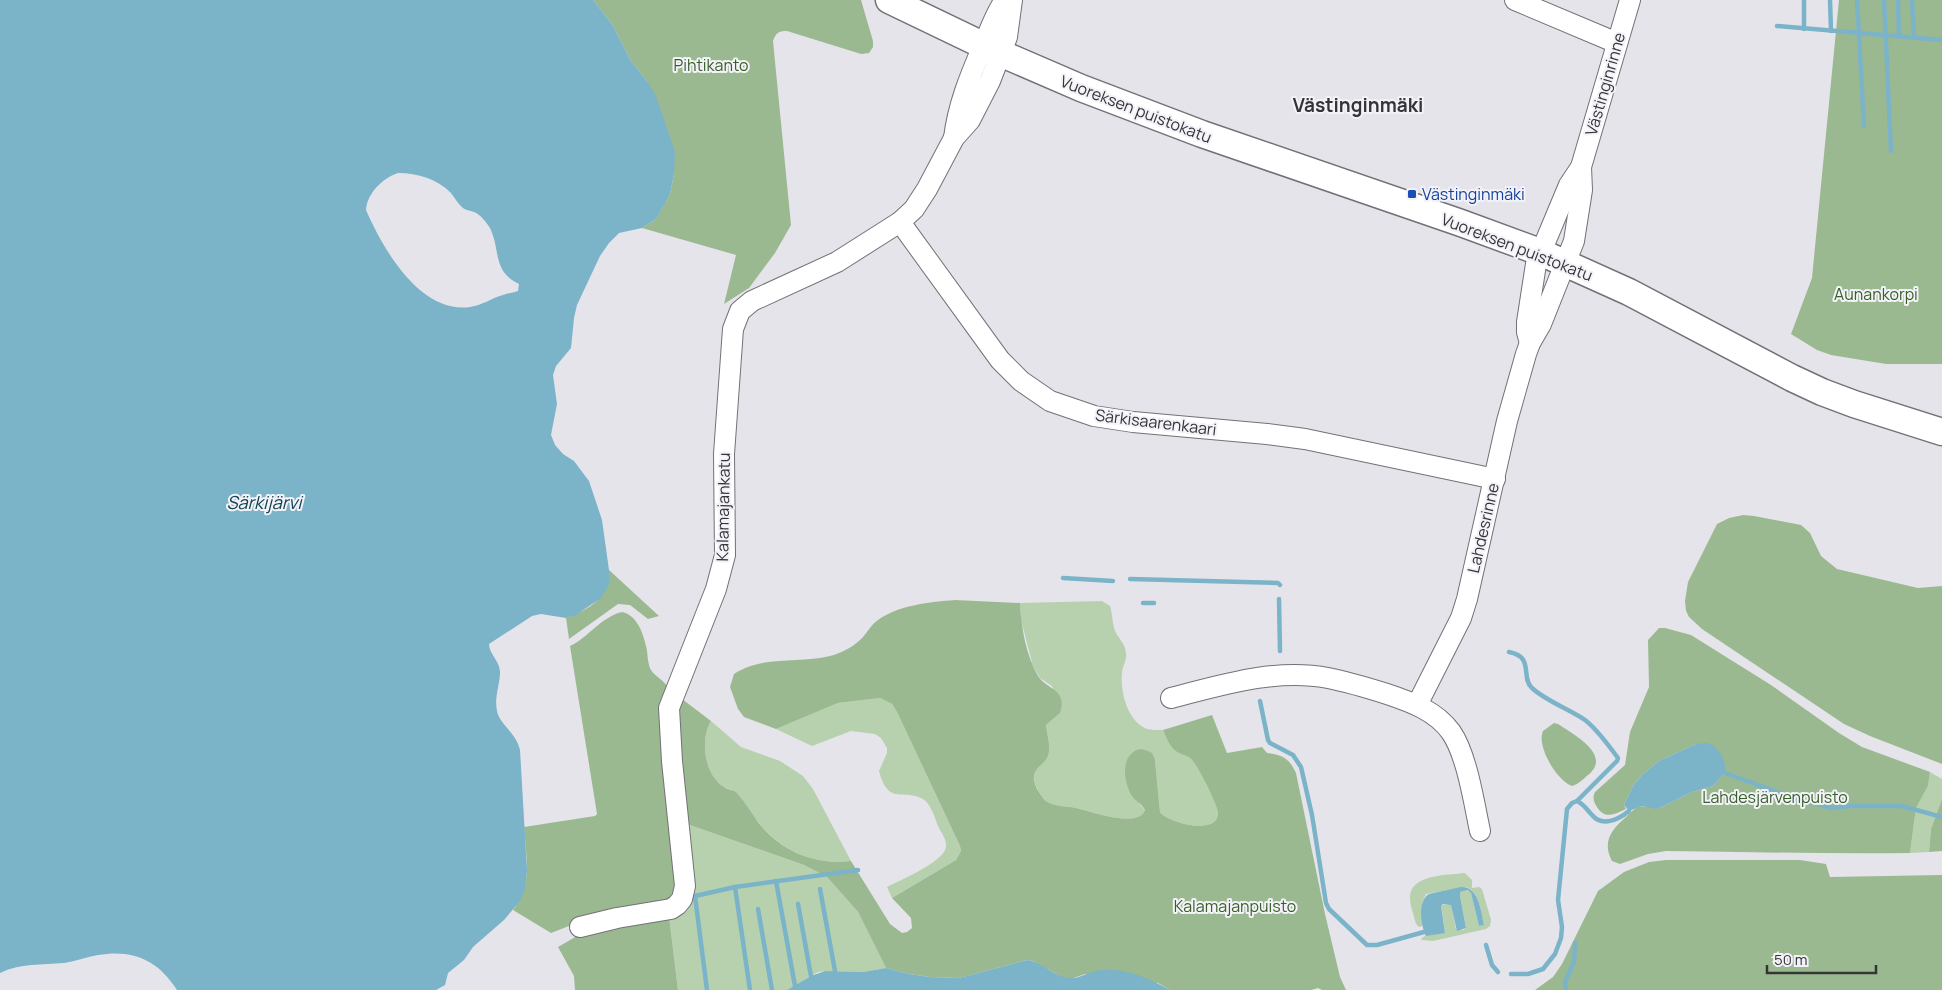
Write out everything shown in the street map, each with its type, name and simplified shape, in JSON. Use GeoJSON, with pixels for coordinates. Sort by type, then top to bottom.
{"type":"FeatureCollection","features":[{"type":"Feature","properties":{"kind":"main road","name":"Vuoreksen puistokatu"},"geometry":{"type":"LineString","coordinates":[[889,0],[1080,88],[1202,134],[1540,252],[1629,292],[1822,392],[1942,432]]}},
{"type":"Feature","properties":{"kind":"street"},"geometry":{"type":"LineString","coordinates":[[992,49],[998,10],[1004,0]]}},
{"type":"Feature","properties":{"kind":"street"},"geometry":{"type":"LineString","coordinates":[[992,49],[1007,37],[1012,0]]}},
{"type":"Feature","properties":{"kind":"street"},"geometry":{"type":"LineString","coordinates":[[1515,0],[1617,44]]}},
{"type":"Feature","properties":{"kind":"street","name":"Västinginrinne"},"geometry":{"type":"LineString","coordinates":[[1540,252],[1549,236],[1569,185],[1581,167],[1630,0]]}},
{"type":"Feature","properties":{"kind":"street","name":"Kalamajankatu"},"geometry":{"type":"LineString","coordinates":[[580,928],[608,920],[671,909],[677,905],[683,894],[684,872],[672,762],[669,708],[716,588],[725,555],[724,454],[733,329],[737,317],[740,311],[752,301],[837,262],[900,222],[914,209],[927,189],[954,138],[970,120],[992,49]]}},
{"type":"Feature","properties":{"kind":"street","name":"Västinginrinne"},"geometry":{"type":"LineString","coordinates":[[1566,263],[1574,241],[1582,190],[1581,167]]}},
{"type":"Feature","properties":{"kind":"street","name":"Särkisaarenkaari"},"geometry":{"type":"LineString","coordinates":[[900,222],[1000,360],[1021,381],[1050,401],[1094,416],[1133,422],[1305,439],[1495,478]]}},
{"type":"Feature","properties":{"kind":"street","name":"Lahdesrinne"},"geometry":{"type":"LineString","coordinates":[[1530,343],[1527,332],[1529,302],[1540,252]]}},
{"type":"Feature","properties":{"kind":"street","name":"Lahdesrinne"},"geometry":{"type":"LineString","coordinates":[[1417,705],[1461,618],[1468,600],[1507,421],[1530,343],[1541,324],[1566,263]]}},
{"type":"Feature","properties":{"kind":"street"},"geometry":{"type":"LineString","coordinates":[[1171,698],[1235,682],[1269,676],[1300,675],[1356,684],[1417,705],[1439,720],[1452,733],[1458,744],[1480,830]]}},
{"type":"Feature","properties":{"kind":"green space","name":"Pihtikanto"},"geometry":{"type":"Polygon","coordinates":[[[593,0],[861,0],[873,41],[873,47],[869,53],[861,54],[787,31],[779,32],[774,38],[791,225],[775,253],[749,288],[724,304],[736,255],[642,228],[656,219],[670,194],[674,174],[647,81],[631,61],[612,24],[593,0]]]}},
{"type":"Feature","properties":{"kind":"green space","name":"Aunankorpi"},"geometry":{"type":"Polygon","coordinates":[[[1839,0],[1942,0],[1942,364],[1886,364],[1831,355],[1817,350],[1791,334],[1812,278],[1839,0]]]}},
{"type":"Feature","properties":{"kind":"green space"},"geometry":{"type":"Polygon","coordinates":[[[1743,515],[1801,525],[1810,533],[1821,556],[1837,569],[1918,588],[1942,586],[1942,764],[1844,724],[1702,629],[1689,617],[1685,601],[1688,582],[1717,524],[1729,518],[1743,515]]]}},
{"type":"Feature","properties":{"kind":"green space"},"geometry":{"type":"Polygon","coordinates":[[[609,570],[659,616],[648,619],[630,605],[618,604],[569,639],[566,618],[597,601],[606,588],[609,570]]]}},
{"type":"Feature","properties":{"kind":"green space","name":"Kalamajanpuisto"},"geometry":{"type":"Polygon","coordinates":[[[955,600],[1020,603],[1025,641],[1030,659],[1042,681],[1059,694],[1062,705],[1060,713],[1046,725],[1049,752],[1045,761],[1035,771],[1034,776],[1037,789],[1049,803],[1124,819],[1141,815],[1145,810],[1133,798],[1126,781],[1125,769],[1131,754],[1141,749],[1152,753],[1155,760],[1160,812],[1172,820],[1182,823],[1202,826],[1210,824],[1216,820],[1218,813],[1207,785],[1194,762],[1172,748],[1163,730],[1212,715],[1227,753],[1262,747],[1267,753],[1281,756],[1288,761],[1296,773],[1325,914],[1340,977],[1346,990],[1322,990],[1318,988],[1311,990],[1170,990],[1158,983],[1085,974],[1071,979],[1062,977],[1033,961],[1027,960],[959,978],[909,974],[886,968],[858,912],[827,877],[804,865],[684,823],[674,720],[682,699],[711,721],[705,747],[708,766],[712,774],[724,787],[737,793],[766,831],[787,848],[799,854],[824,861],[851,861],[890,924],[902,933],[912,928],[911,918],[892,898],[956,860],[961,851],[892,704],[880,698],[838,703],[776,729],[744,717],[738,709],[730,687],[734,674],[745,668],[768,662],[835,655],[856,643],[878,620],[886,615],[915,605],[955,600]]]}},
{"type":"Feature","properties":{"kind":"green space"},"geometry":{"type":"Polygon","coordinates":[[[1102,601],[1110,606],[1116,633],[1125,650],[1126,658],[1122,672],[1122,688],[1126,705],[1140,725],[1147,729],[1163,730],[1172,748],[1194,762],[1207,785],[1217,809],[1216,820],[1210,824],[1202,826],[1182,823],[1172,820],[1160,812],[1155,760],[1132,796],[1145,810],[1141,815],[1133,818],[1124,819],[1049,803],[1037,788],[1034,781],[1035,771],[1045,761],[1049,752],[1046,725],[1060,713],[1052,686],[1040,678],[1033,666],[1021,620],[1020,603],[1102,601]]]}},
{"type":"Feature","properties":{"kind":"green space"},"geometry":{"type":"Polygon","coordinates":[[[622,612],[632,617],[638,625],[645,641],[650,668],[667,686],[675,822],[675,903],[587,919],[551,933],[513,910],[519,901],[526,881],[527,860],[524,827],[595,816],[597,814],[570,646],[608,618],[622,612]]]}},
{"type":"Feature","properties":{"kind":"green space","name":"Lahdesjärvenpuisto"},"geometry":{"type":"Polygon","coordinates":[[[1659,628],[1691,635],[1771,685],[1862,747],[1930,772],[1928,786],[1916,808],[1910,853],[1666,851],[1648,854],[1620,864],[1612,861],[1608,842],[1612,832],[1634,810],[1641,806],[1662,807],[1692,792],[1713,786],[1725,773],[1710,744],[1696,744],[1659,761],[1642,775],[1633,786],[1624,805],[1626,809],[1607,815],[1600,811],[1595,803],[1595,792],[1625,765],[1630,732],[1649,687],[1648,640],[1659,628]]]}},
{"type":"Feature","properties":{"kind":"green space"},"geometry":{"type":"Polygon","coordinates":[[[880,698],[892,704],[897,712],[961,851],[956,860],[892,898],[887,887],[938,859],[946,847],[945,839],[928,804],[916,796],[892,793],[887,789],[879,771],[887,753],[887,748],[881,738],[875,734],[851,731],[812,746],[776,729],[838,703],[880,698]]]}},
{"type":"Feature","properties":{"kind":"green space"},"geometry":{"type":"Polygon","coordinates":[[[711,721],[741,747],[780,761],[803,776],[813,789],[851,861],[823,861],[799,854],[787,848],[757,821],[733,790],[724,787],[717,781],[708,766],[705,747],[711,721]]]}},
{"type":"Feature","properties":{"kind":"green space"},"geometry":{"type":"Polygon","coordinates":[[[1554,723],[1581,739],[1593,753],[1596,760],[1595,767],[1588,775],[1572,786],[1566,783],[1554,770],[1542,745],[1543,731],[1554,723]]]}},
{"type":"Feature","properties":{"kind":"green space"},"geometry":{"type":"Polygon","coordinates":[[[1930,772],[1942,779],[1942,799],[1931,829],[1929,852],[1910,853],[1916,808],[1928,786],[1930,772]]]}},
{"type":"Feature","properties":{"kind":"green space"},"geometry":{"type":"Polygon","coordinates":[[[1942,799],[1942,851],[1929,852],[1931,829],[1942,799]]]}},
{"type":"Feature","properties":{"kind":"green space"},"geometry":{"type":"Polygon","coordinates":[[[684,823],[804,865],[827,877],[858,912],[886,968],[863,972],[818,972],[787,990],[678,990],[669,916],[684,823]]]}},
{"type":"Feature","properties":{"kind":"green space"},"geometry":{"type":"Polygon","coordinates":[[[1666,860],[1800,860],[1826,864],[1830,877],[1942,875],[1942,990],[1535,990],[1553,977],[1562,964],[1598,891],[1624,872],[1649,862],[1666,860]]]}},
{"type":"Feature","properties":{"kind":"green space"},"geometry":{"type":"Polygon","coordinates":[[[1465,873],[1472,880],[1472,888],[1479,887],[1482,889],[1491,920],[1490,926],[1486,929],[1433,941],[1422,940],[1426,935],[1445,932],[1441,905],[1451,904],[1456,929],[1463,930],[1466,928],[1460,892],[1469,890],[1479,926],[1484,925],[1477,898],[1470,889],[1466,887],[1426,894],[1422,903],[1422,926],[1419,927],[1416,924],[1410,898],[1411,890],[1416,884],[1431,877],[1465,873]]]}},
{"type":"Feature","properties":{"kind":"green space"},"geometry":{"type":"Polygon","coordinates":[[[669,916],[678,990],[575,990],[574,976],[558,947],[589,929],[669,916]]]}},
{"type":"Feature","properties":{"kind":"water","name":"Särkijärvi"},"geometry":{"type":"Polygon","coordinates":[[[0,0],[593,0],[612,24],[631,61],[656,96],[675,152],[674,174],[670,194],[656,219],[642,228],[619,233],[600,256],[577,305],[571,348],[556,366],[553,375],[557,404],[551,435],[555,445],[563,454],[574,461],[589,481],[602,520],[609,570],[609,585],[601,598],[576,615],[566,618],[541,614],[532,616],[489,644],[489,648],[500,668],[496,701],[498,716],[515,738],[520,750],[527,870],[525,889],[520,901],[504,920],[473,947],[464,960],[448,973],[445,985],[436,990],[177,990],[162,971],[153,964],[144,959],[122,954],[98,955],[64,963],[23,966],[0,973],[0,0]],[[405,173],[392,175],[382,182],[369,198],[366,210],[382,243],[406,276],[420,290],[435,300],[452,306],[475,306],[499,296],[518,291],[519,284],[510,279],[501,267],[490,228],[483,219],[473,211],[463,208],[451,193],[440,184],[427,178],[405,173]]]}},
{"type":"Feature","properties":{"kind":"water"},"geometry":{"type":"Polygon","coordinates":[[[1707,743],[1715,747],[1725,764],[1725,773],[1713,786],[1692,792],[1656,809],[1642,806],[1629,811],[1624,805],[1633,786],[1642,775],[1659,761],[1696,744],[1707,743]]]}},
{"type":"Feature","properties":{"kind":"water"},"geometry":{"type":"Polygon","coordinates":[[[1461,887],[1467,888],[1475,895],[1484,925],[1479,926],[1471,893],[1468,890],[1460,892],[1466,928],[1457,931],[1451,905],[1443,904],[1441,906],[1445,933],[1426,936],[1421,914],[1425,897],[1429,894],[1461,887]]]}},
{"type":"Feature","properties":{"kind":"water"},"geometry":{"type":"Polygon","coordinates":[[[1027,960],[1033,961],[1064,977],[1073,978],[1096,971],[1115,970],[1144,977],[1170,990],[787,990],[811,976],[825,971],[863,972],[886,968],[930,977],[959,978],[1027,960]]]}},
{"type":"Feature","properties":{"kind":"waterway"},"geometry":{"type":"LineString","coordinates":[[1804,0],[1804,29]]}},
{"type":"Feature","properties":{"kind":"waterway"},"geometry":{"type":"LineString","coordinates":[[1830,0],[1831,31]]}},
{"type":"Feature","properties":{"kind":"waterway"},"geometry":{"type":"LineString","coordinates":[[1857,0],[1864,126]]}},
{"type":"Feature","properties":{"kind":"waterway"},"geometry":{"type":"LineString","coordinates":[[1884,0],[1891,151]]}},
{"type":"Feature","properties":{"kind":"waterway"},"geometry":{"type":"LineString","coordinates":[[1898,0],[1899,36]]}},
{"type":"Feature","properties":{"kind":"waterway"},"geometry":{"type":"LineString","coordinates":[[1912,0],[1914,37]]}},
{"type":"Feature","properties":{"kind":"waterway"},"geometry":{"type":"LineString","coordinates":[[1777,26],[1942,40]]}},
{"type":"Feature","properties":{"kind":"waterway"},"geometry":{"type":"LineString","coordinates":[[1063,578],[1113,581]]}},
{"type":"Feature","properties":{"kind":"waterway"},"geometry":{"type":"LineString","coordinates":[[1130,579],[1278,583],[1280,585]]}},
{"type":"Feature","properties":{"kind":"waterway"},"geometry":{"type":"LineString","coordinates":[[1279,599],[1280,651]]}},
{"type":"Feature","properties":{"kind":"waterway"},"geometry":{"type":"LineString","coordinates":[[1143,603],[1154,603]]}},
{"type":"Feature","properties":{"kind":"waterway"},"geometry":{"type":"LineString","coordinates":[[1509,652],[1522,658],[1525,663],[1527,678],[1532,688],[1590,724],[1618,758],[1577,801]]}},
{"type":"Feature","properties":{"kind":"waterway"},"geometry":{"type":"LineString","coordinates":[[1260,701],[1268,740],[1270,743],[1293,755],[1301,767],[1312,815],[1326,903],[1329,909],[1367,945],[1377,945],[1424,932]]}},
{"type":"Feature","properties":{"kind":"waterway"},"geometry":{"type":"LineString","coordinates":[[1725,773],[1793,798],[1833,808],[1849,806],[1902,806],[1942,817]]}},
{"type":"Feature","properties":{"kind":"waterway"},"geometry":{"type":"LineString","coordinates":[[1511,974],[1528,974],[1543,969],[1555,954],[1561,938],[1562,927],[1558,900],[1567,809],[1572,803],[1577,801],[1600,821],[1610,821],[1629,811]]}},
{"type":"Feature","properties":{"kind":"waterway"},"geometry":{"type":"LineString","coordinates":[[707,990],[695,896],[735,887],[858,870]]}},
{"type":"Feature","properties":{"kind":"waterway"},"geometry":{"type":"LineString","coordinates":[[776,881],[795,986]]}},
{"type":"Feature","properties":{"kind":"waterway"},"geometry":{"type":"LineString","coordinates":[[735,887],[750,990]]}},
{"type":"Feature","properties":{"kind":"waterway"},"geometry":{"type":"LineString","coordinates":[[820,889],[835,971]]}},
{"type":"Feature","properties":{"kind":"waterway"},"geometry":{"type":"LineString","coordinates":[[798,904],[811,976]]}},
{"type":"Feature","properties":{"kind":"waterway"},"geometry":{"type":"LineString","coordinates":[[758,909],[772,990]]}},
{"type":"Feature","properties":{"kind":"waterway"},"geometry":{"type":"LineString","coordinates":[[1566,990],[1565,982],[1574,962],[1575,943]]}},
{"type":"Feature","properties":{"kind":"waterway"},"geometry":{"type":"LineString","coordinates":[[1486,945],[1492,965],[1498,972]]}},
{"type":"Feature","properties":{"kind":"place","name":"Västinginmäki"},"geometry":{"type":"Point","coordinates":[1412,194]}},
{"type":"Feature","properties":{"kind":"district","name":"Västinginmäki"},"geometry":{"type":"Point","coordinates":[1358,105]}}]}
